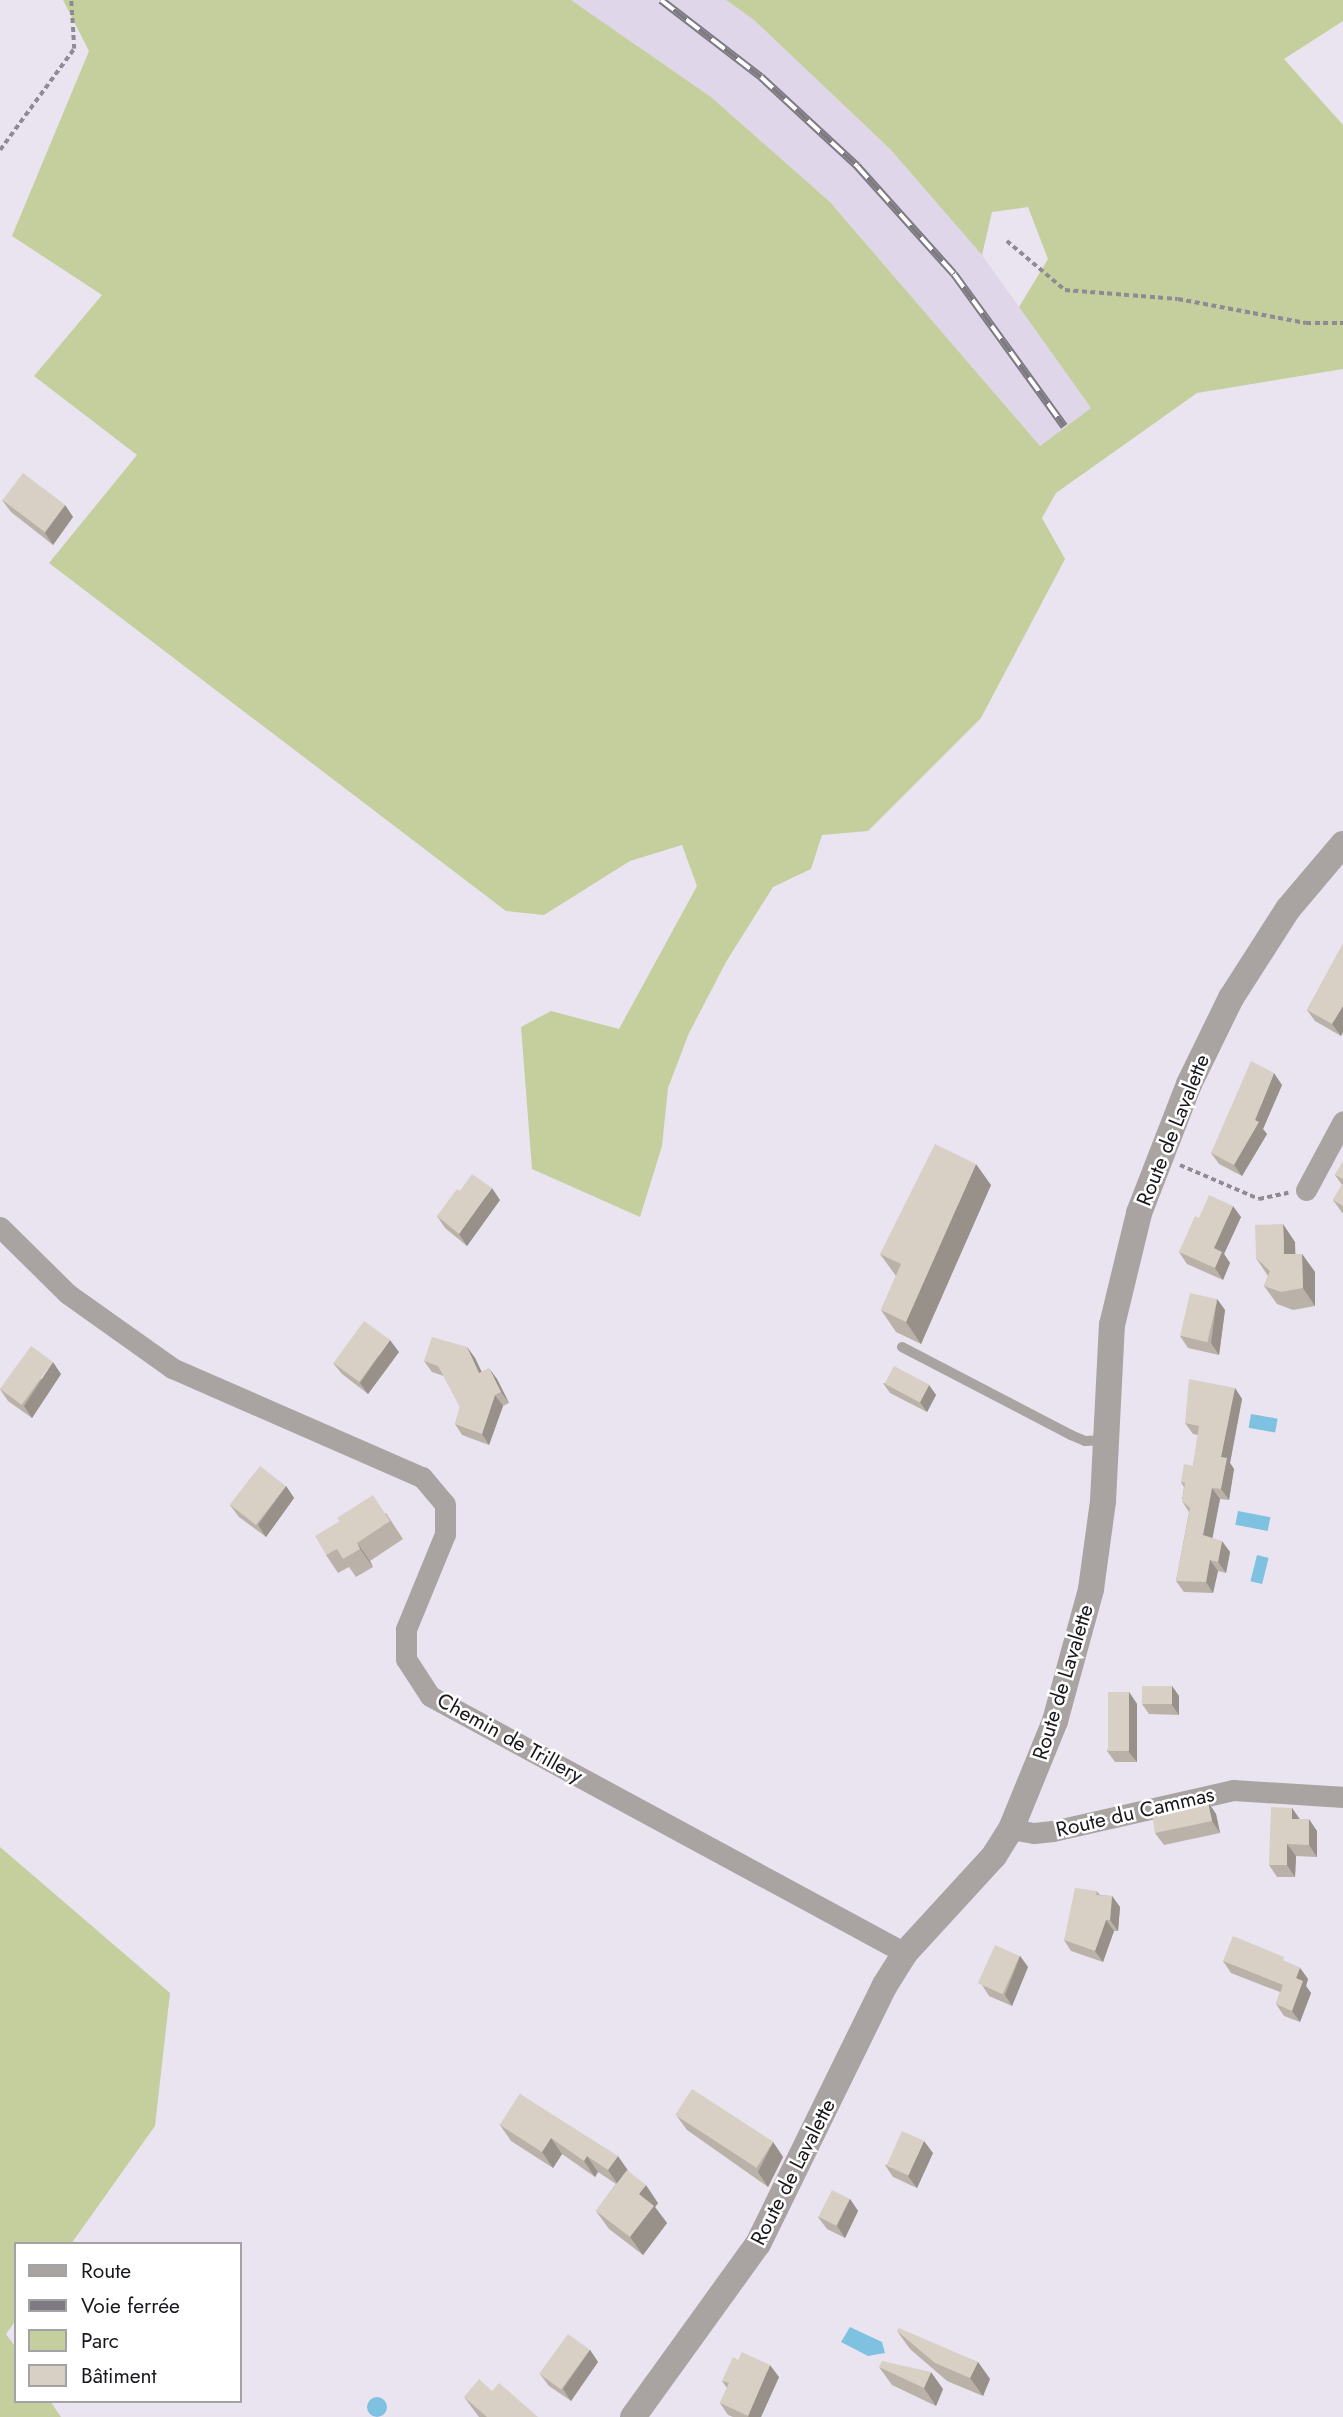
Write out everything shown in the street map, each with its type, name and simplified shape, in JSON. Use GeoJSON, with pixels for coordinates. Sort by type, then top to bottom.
{"type":"FeatureCollection","features":[{"type":"Feature","properties":{"kind":"street","name":"Route de Lavalette"},"geometry":{"type":"LineString","coordinates":[[633,2417],[758,2244],[885,1985],[905,1953],[994,1856],[1011,1829],[1055,1721],[1078,1647],[1101,1527],[1112,1325],[1123,1269],[1159,1156],[1189,1084],[1258,952],[1343,844]]}},
{"type":"Feature","properties":{"kind":"street"},"geometry":{"type":"LineString","coordinates":[[1306,1190],[1343,1121]]}},
{"type":"Feature","properties":{"kind":"street","name":"Chemin de Trillery"},"geometry":{"type":"LineString","coordinates":[[0,1227],[68,1294],[172,1368],[422,1477],[445,1504],[444,1534],[406,1629],[406,1659],[430,1696],[905,1953]]}},
{"type":"Feature","properties":{"kind":"street","name":"Route du Cammas"},"geometry":{"type":"LineString","coordinates":[[1011,1829],[1034,1833],[1053,1831],[1233,1790],[1343,1797]]}},
{"type":"Feature","properties":{"kind":"lane"},"geometry":{"type":"LineString","coordinates":[[902,1347],[1085,1441],[1105,1440]]}},
{"type":"Feature","properties":{"kind":"path"},"geometry":{"type":"LineString","coordinates":[[0,150],[74,49],[71,0]]}},
{"type":"Feature","properties":{"kind":"path"},"geometry":{"type":"LineString","coordinates":[[1007,241],[1065,290],[1178,299],[1306,323],[1343,323]]}},
{"type":"Feature","properties":{"kind":"path"},"geometry":{"type":"LineString","coordinates":[[1159,1156],[1259,1199],[1306,1190]]}},
{"type":"Feature","properties":{"kind":"shaded area"},"geometry":{"type":"Polygon","coordinates":[[[571,0],[726,0],[754,20],[890,149],[982,255],[1091,408],[1040,446],[830,202],[711,97],[571,0]]]}},
{"type":"Feature","properties":{"kind":"green space"},"geometry":{"type":"Polygon","coordinates":[[[63,0],[571,0],[711,97],[830,202],[1040,446],[1091,408],[1019,307],[1048,259],[1028,207],[992,212],[982,255],[890,149],[754,20],[726,0],[1343,0],[1343,21],[1284,59],[1343,125],[1343,369],[1197,393],[1056,493],[1042,518],[1065,559],[981,718],[868,831],[822,835],[811,869],[773,887],[726,962],[689,1033],[668,1088],[662,1146],[640,1217],[532,1169],[521,1027],[551,1011],[619,1029],[697,886],[682,845],[630,861],[544,915],[506,911],[49,563],[137,455],[34,376],[102,295],[12,236],[89,51],[63,0]]]}},
{"type":"Feature","properties":{"kind":"green space"},"geometry":{"type":"Polygon","coordinates":[[[0,1847],[170,1993],[155,2126],[72,2242],[14,2242],[14,2323],[6,2334],[14,2345],[14,2403],[51,2403],[61,2417],[0,2417],[0,1847]]]}},
{"type":"Feature","properties":{"kind":"water"},"geometry":{"type":"Polygon","coordinates":[[[1251,1414],[1278,1419],[1275,1432],[1249,1428],[1251,1414]]]}},
{"type":"Feature","properties":{"kind":"water"},"geometry":{"type":"Polygon","coordinates":[[[1238,1511],[1270,1517],[1268,1531],[1235,1525],[1238,1511]]]}},
{"type":"Feature","properties":{"kind":"water"},"geometry":{"type":"Polygon","coordinates":[[[1257,1555],[1269,1558],[1262,1584],[1250,1581],[1257,1555]]]}},
{"type":"Feature","properties":{"kind":"water"},"geometry":{"type":"Polygon","coordinates":[[[850,2327],[882,2342],[885,2353],[868,2356],[841,2342],[850,2327]]]}},
{"type":"Feature","properties":{"kind":"water"},"geometry":{"type":"Polygon","coordinates":[[[377,2397],[384,2400],[387,2407],[384,2414],[377,2417],[370,2414],[367,2407],[370,2400],[377,2397]]]}},
{"type":"Feature","properties":{"kind":"building"},"geometry":{"type":"Polygon","coordinates":[[[23,473],[65,505],[45,532],[3,500],[23,473]]]}},
{"type":"Feature","properties":{"kind":"building"},"geometry":{"type":"Polygon","coordinates":[[[1343,944],[1343,1006],[1332,1024],[1307,1010],[1343,944]]]}},
{"type":"Feature","properties":{"kind":"building"},"geometry":{"type":"Polygon","coordinates":[[[1251,1061],[1274,1073],[1255,1120],[1259,1122],[1234,1165],[1211,1153],[1251,1061]]]}},
{"type":"Feature","properties":{"kind":"building"},"geometry":{"type":"Polygon","coordinates":[[[935,1144],[976,1164],[906,1322],[881,1310],[901,1264],[880,1254],[935,1144]]]}},
{"type":"Feature","properties":{"kind":"building"},"geometry":{"type":"Polygon","coordinates":[[[1343,1162],[1343,1179],[1335,1175],[1343,1162]]]}},
{"type":"Feature","properties":{"kind":"building"},"geometry":{"type":"Polygon","coordinates":[[[472,1174],[492,1188],[459,1234],[437,1216],[472,1174]]]}},
{"type":"Feature","properties":{"kind":"building"},"geometry":{"type":"Polygon","coordinates":[[[1343,1183],[1343,1206],[1333,1200],[1343,1183]]]}},
{"type":"Feature","properties":{"kind":"building"},"geometry":{"type":"Polygon","coordinates":[[[1209,1195],[1233,1206],[1214,1248],[1222,1252],[1215,1268],[1179,1252],[1195,1216],[1199,1218],[1209,1195]]]}},
{"type":"Feature","properties":{"kind":"building"},"geometry":{"type":"Polygon","coordinates":[[[1283,1224],[1284,1254],[1302,1254],[1303,1288],[1281,1292],[1264,1286],[1270,1271],[1256,1258],[1255,1225],[1283,1224]]]}},
{"type":"Feature","properties":{"kind":"building"},"geometry":{"type":"Polygon","coordinates":[[[1190,1293],[1217,1299],[1207,1342],[1180,1336],[1190,1293]]]}},
{"type":"Feature","properties":{"kind":"building"},"geometry":{"type":"Polygon","coordinates":[[[364,1321],[390,1340],[359,1382],[333,1363],[364,1321]]]}},
{"type":"Feature","properties":{"kind":"building"},"geometry":{"type":"Polygon","coordinates":[[[432,1337],[467,1347],[479,1373],[489,1368],[501,1392],[495,1395],[482,1434],[455,1424],[460,1407],[438,1366],[424,1361],[432,1337]]]}},
{"type":"Feature","properties":{"kind":"building"},"geometry":{"type":"Polygon","coordinates":[[[31,1346],[53,1362],[22,1405],[0,1389],[31,1346]]]}},
{"type":"Feature","properties":{"kind":"building"},"geometry":{"type":"Polygon","coordinates":[[[894,1366],[929,1385],[920,1402],[885,1384],[894,1366]]]}},
{"type":"Feature","properties":{"kind":"building"},"geometry":{"type":"Polygon","coordinates":[[[1189,1379],[1235,1388],[1221,1457],[1227,1458],[1221,1489],[1212,1488],[1203,1535],[1222,1541],[1218,1562],[1210,1560],[1206,1582],[1176,1581],[1190,1508],[1182,1501],[1185,1483],[1181,1482],[1184,1464],[1193,1466],[1199,1426],[1185,1423],[1189,1379]]]}},
{"type":"Feature","properties":{"kind":"building"},"geometry":{"type":"Polygon","coordinates":[[[260,1466],[286,1486],[256,1525],[230,1505],[260,1466]]]}},
{"type":"Feature","properties":{"kind":"building"},"geometry":{"type":"Polygon","coordinates":[[[373,1495],[390,1521],[357,1543],[360,1549],[343,1559],[337,1549],[326,1555],[315,1536],[340,1521],[337,1518],[373,1495]]]}},
{"type":"Feature","properties":{"kind":"building"},"geometry":{"type":"Polygon","coordinates":[[[1142,1686],[1172,1686],[1172,1704],[1142,1704],[1142,1686]]]}},
{"type":"Feature","properties":{"kind":"building"},"geometry":{"type":"Polygon","coordinates":[[[1108,1692],[1129,1692],[1129,1751],[1108,1751],[1108,1692]]]}},
{"type":"Feature","properties":{"kind":"building"},"geometry":{"type":"Polygon","coordinates":[[[1208,1802],[1212,1821],[1155,1833],[1151,1809],[1208,1802]]]}},
{"type":"Feature","properties":{"kind":"building"},"geometry":{"type":"Polygon","coordinates":[[[1271,1807],[1292,1808],[1292,1819],[1309,1819],[1309,1845],[1287,1844],[1287,1865],[1269,1865],[1271,1807]]]}},
{"type":"Feature","properties":{"kind":"building"},"geometry":{"type":"Polygon","coordinates":[[[1075,1888],[1097,1891],[1096,1895],[1112,1896],[1110,1920],[1106,1920],[1095,1951],[1064,1940],[1075,1888]]]}},
{"type":"Feature","properties":{"kind":"building"},"geometry":{"type":"Polygon","coordinates":[[[1233,1936],[1284,1957],[1283,1960],[1300,1968],[1296,1978],[1303,1981],[1292,2011],[1276,2004],[1283,1985],[1223,1961],[1233,1936]]]}},
{"type":"Feature","properties":{"kind":"building"},"geometry":{"type":"Polygon","coordinates":[[[995,1945],[1020,1956],[1003,1994],[978,1983],[995,1945]]]}},
{"type":"Feature","properties":{"kind":"building"},"geometry":{"type":"Polygon","coordinates":[[[692,2089],[773,2142],[756,2168],[675,2115],[692,2089]]]}},
{"type":"Feature","properties":{"kind":"building"},"geometry":{"type":"Polygon","coordinates":[[[520,2094],[618,2156],[608,2170],[587,2156],[584,2161],[551,2138],[542,2152],[500,2125],[520,2094]]]}},
{"type":"Feature","properties":{"kind":"building"},"geometry":{"type":"Polygon","coordinates":[[[902,2131],[924,2141],[908,2175],[887,2166],[902,2131]]]}},
{"type":"Feature","properties":{"kind":"building"},"geometry":{"type":"Polygon","coordinates":[[[627,2170],[646,2185],[639,2194],[654,2206],[630,2237],[596,2211],[627,2170]]]}},
{"type":"Feature","properties":{"kind":"building"},"geometry":{"type":"Polygon","coordinates":[[[832,2190],[850,2199],[836,2226],[818,2217],[832,2190]]]}},
{"type":"Feature","properties":{"kind":"building"},"geometry":{"type":"Polygon","coordinates":[[[899,2328],[978,2362],[970,2378],[935,2363],[897,2331],[899,2328]]]}},
{"type":"Feature","properties":{"kind":"building"},"geometry":{"type":"Polygon","coordinates":[[[568,2334],[590,2350],[561,2390],[539,2374],[568,2334]]]}},
{"type":"Feature","properties":{"kind":"building"},"geometry":{"type":"Polygon","coordinates":[[[742,2352],[770,2365],[748,2416],[720,2403],[729,2383],[722,2381],[733,2357],[738,2360],[742,2352]]]}},
{"type":"Feature","properties":{"kind":"building"},"geometry":{"type":"Polygon","coordinates":[[[882,2361],[931,2372],[924,2388],[879,2367],[882,2361]]]}},
{"type":"Feature","properties":{"kind":"building"},"geometry":{"type":"Polygon","coordinates":[[[479,2379],[492,2391],[499,2383],[538,2417],[487,2417],[464,2397],[479,2379]]]}},
{"type":"Feature","properties":{"kind":"railway"},"geometry":{"type":"LineString","coordinates":[[661,0],[761,77],[857,166],[954,274],[1064,426]]}}]}
